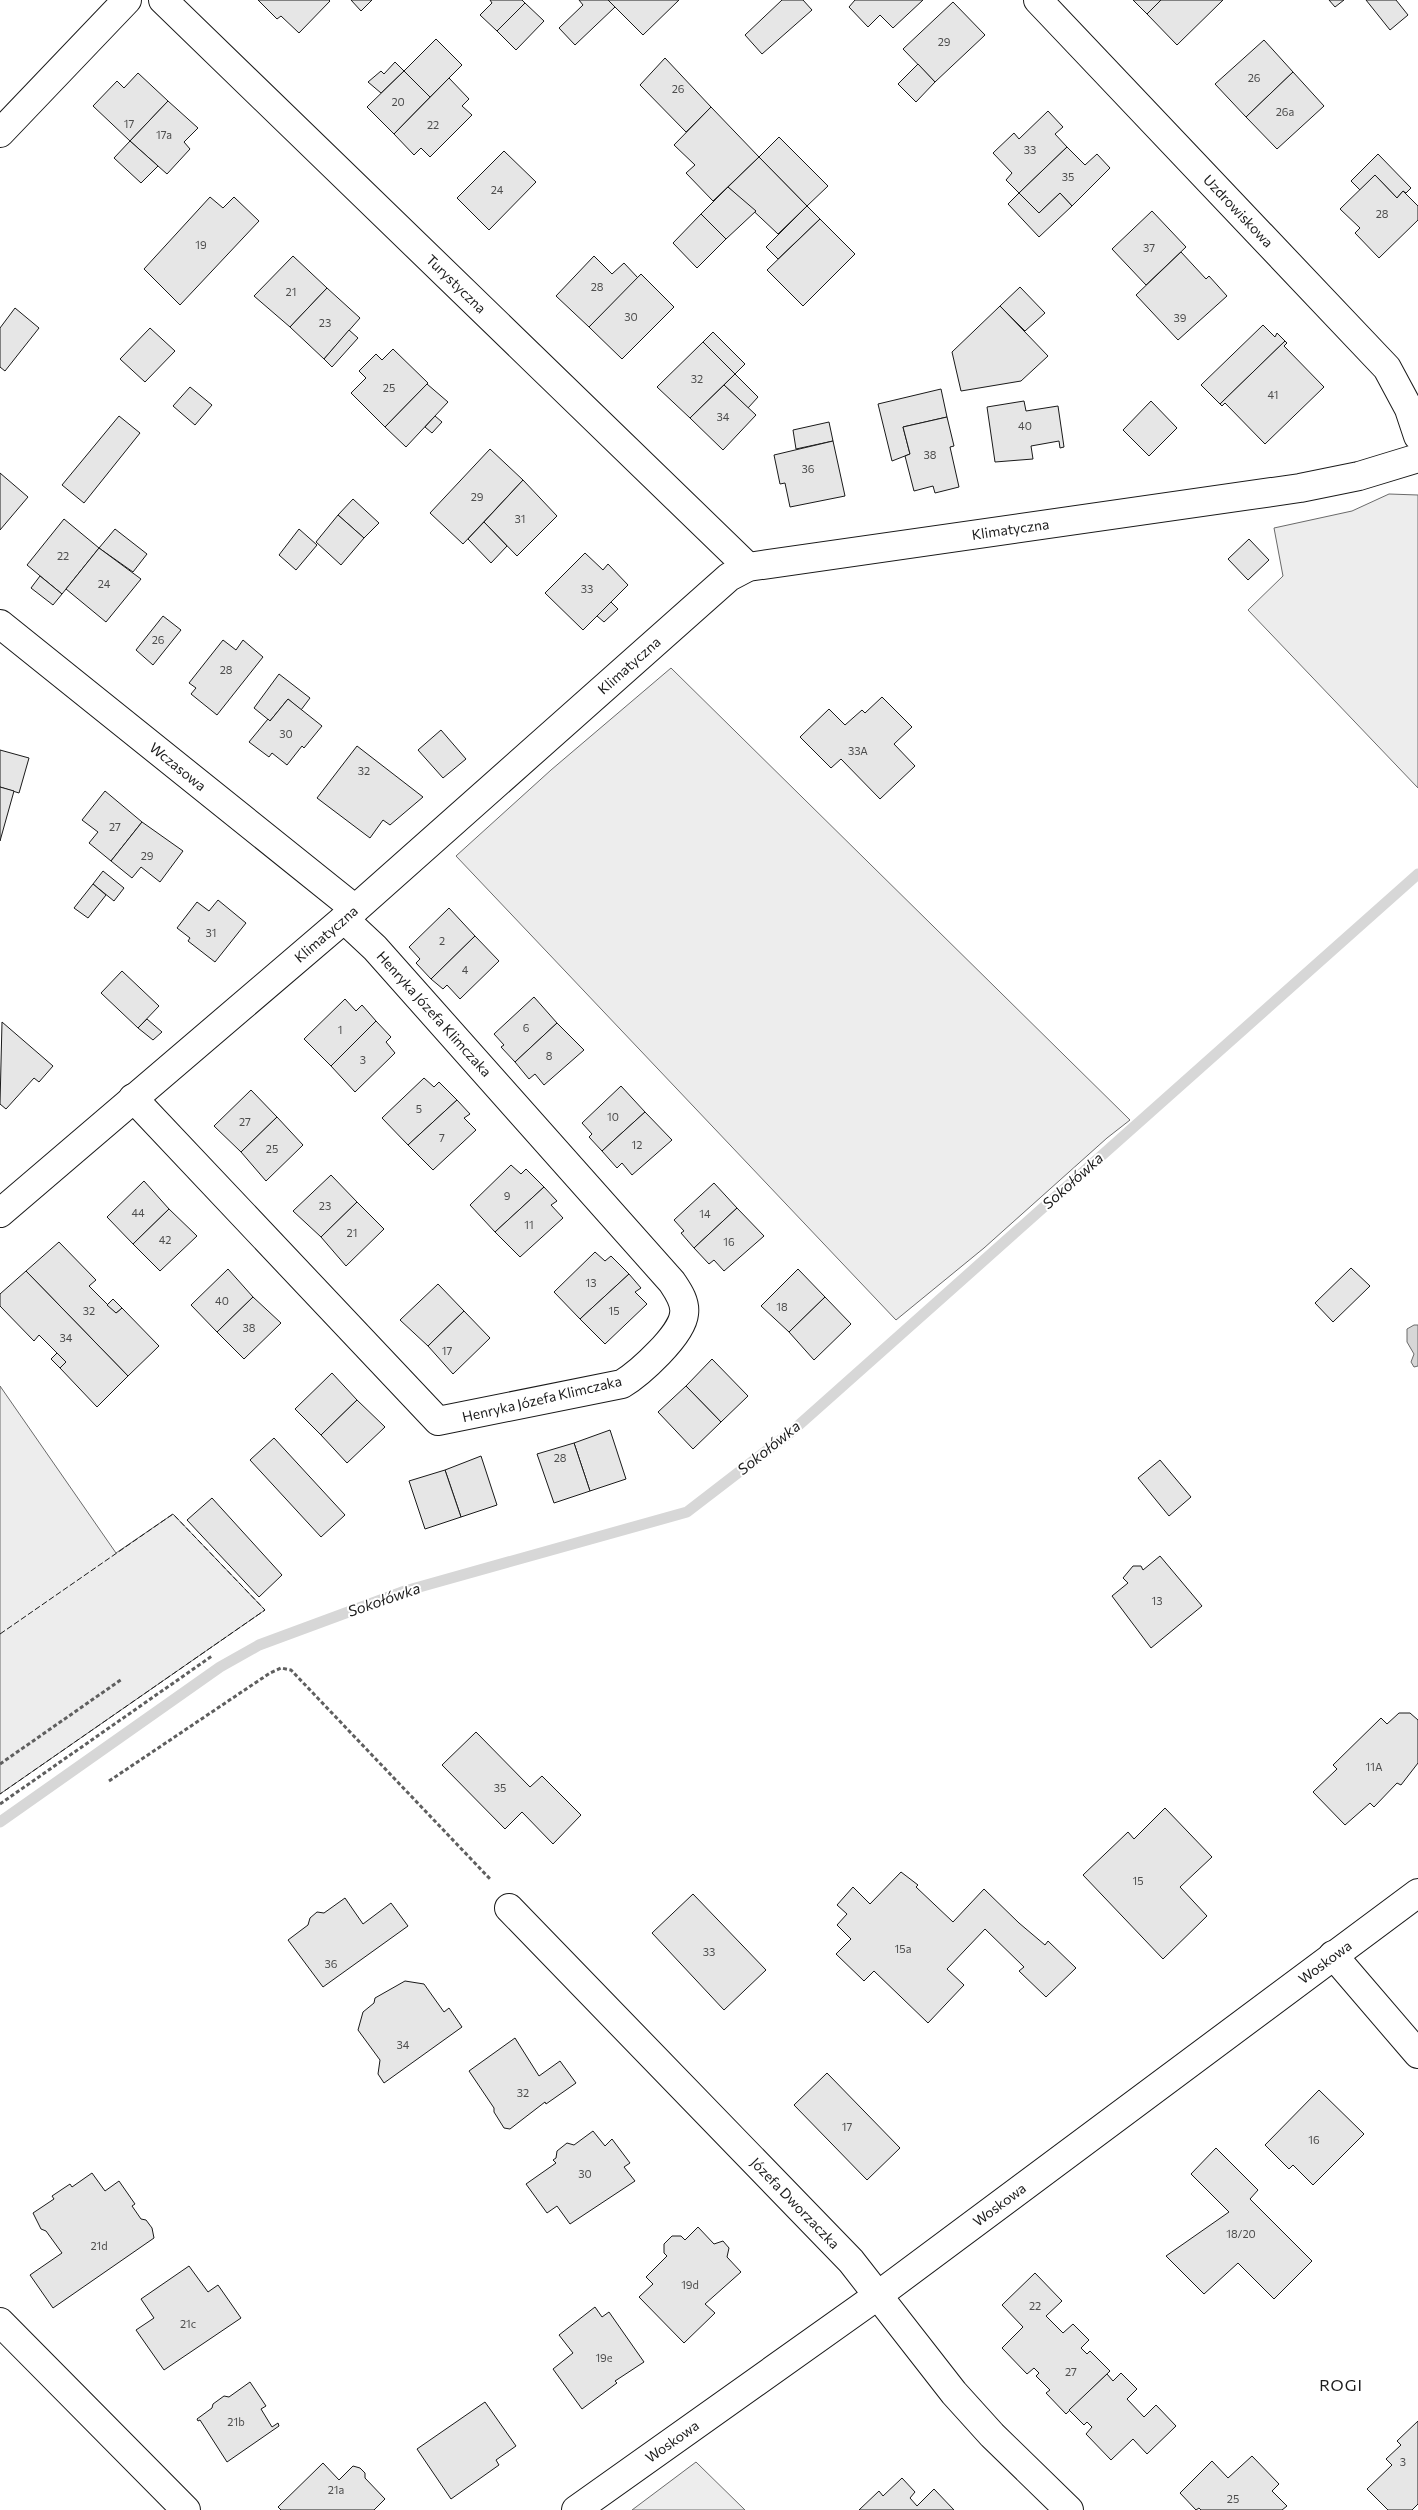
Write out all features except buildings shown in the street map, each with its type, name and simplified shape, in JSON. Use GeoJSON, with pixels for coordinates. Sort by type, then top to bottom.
{"type":"FeatureCollection","features":[{"type":"Feature","properties":{"kind":"street"},"geometry":{"type":"LineString","coordinates":[[0,133],[127,0]]}},
{"type":"Feature","properties":{"kind":"street","name":"Turystyczna"},"geometry":{"type":"LineString","coordinates":[[163,0],[748,567]]}},
{"type":"Feature","properties":{"kind":"street","name":"Uzdrowiskowa"},"geometry":{"type":"LineString","coordinates":[[1038,0],[1387,368],[1409,410],[1418,436]]}},
{"type":"Feature","properties":{"kind":"street","name":"Klimatyczna"},"geometry":{"type":"LineString","coordinates":[[0,1213],[350,914],[728,577],[748,567],[1300,488],[1360,476],[1418,458]]}},
{"type":"Feature","properties":{"kind":"street","name":"Wczasowa"},"geometry":{"type":"LineString","coordinates":[[0,624],[350,914]]}},
{"type":"Feature","properties":{"kind":"street","name":"Henryka Józefa Klimczaka"},"geometry":{"type":"LineString","coordinates":[[133,1098],[438,1421],[622,1384],[637,1375],[671,1339],[684,1315],[682,1296],[672,1282],[375,948],[350,914]]}},
{"type":"Feature","properties":{"kind":"street","name":"Woskowa"},"geometry":{"type":"LineString","coordinates":[[576,2510],[877,2296],[1333,1955],[1418,1894]]}},
{"type":"Feature","properties":{"kind":"street","name":"Józefa Dworzaczka"},"geometry":{"type":"LineString","coordinates":[[509,1908],[844,2254],[960,2400],[992,2435],[1069,2510]]}},
{"type":"Feature","properties":{"kind":"street"},"geometry":{"type":"LineString","coordinates":[[1333,1955],[1418,2054]]}},
{"type":"Feature","properties":{"kind":"street"},"geometry":{"type":"LineString","coordinates":[[0,2322],[186,2510]]}},
{"type":"Feature","properties":{"kind":"path"},"geometry":{"type":"LineString","coordinates":[[0,1804],[212,1656]]}},
{"type":"Feature","properties":{"kind":"path"},"geometry":{"type":"LineString","coordinates":[[109,1781],[270,1673],[281,1668],[291,1670],[490,1879],[509,1908]]}},
{"type":"Feature","properties":{"kind":"path"},"geometry":{"type":"LineString","coordinates":[[0,1764],[122,1679]]}},
{"type":"Feature","properties":{"kind":"shaded area"},"geometry":{"type":"Polygon","coordinates":[[[1389,494],[1418,495],[1418,788],[1248,610],[1283,576],[1274,528],[1352,511],[1389,494]]]}},
{"type":"Feature","properties":{"kind":"shaded area"},"geometry":{"type":"Polygon","coordinates":[[[671,668],[1130,1120],[1107,1138],[984,1248],[896,1320],[456,856],[551,770],[671,668]]]}},
{"type":"Feature","properties":{"kind":"shaded area"},"geometry":{"type":"Polygon","coordinates":[[[1418,1325],[1418,1366],[1414,1367],[1411,1362],[1414,1354],[1407,1342],[1407,1329],[1418,1325]]]}},
{"type":"Feature","properties":{"kind":"shaded area"},"geometry":{"type":"Polygon","coordinates":[[[0,1386],[116,1553],[173,1514],[265,1610],[0,1794],[0,1386]]]}},
{"type":"Feature","properties":{"kind":"shaded area"},"geometry":{"type":"Polygon","coordinates":[[[696,2462],[745,2510],[632,2510],[696,2462]]]}},
{"type":"Feature","properties":{"kind":"waterway","name":"Sokołówka"},"geometry":{"type":"LineString","coordinates":[[0,1822],[220,1667],[259,1645],[405,1591],[687,1512],[791,1432],[1418,874]]}},
{"type":"Feature","properties":{"kind":"fence"},"geometry":{"type":"LineString","coordinates":[[0,1634],[173,1514],[265,1610],[0,1794]]}},
{"type":"Feature","properties":{"kind":"district","name":"ROGI"},"geometry":{"type":"Point","coordinates":[1341,2385]}}]}
